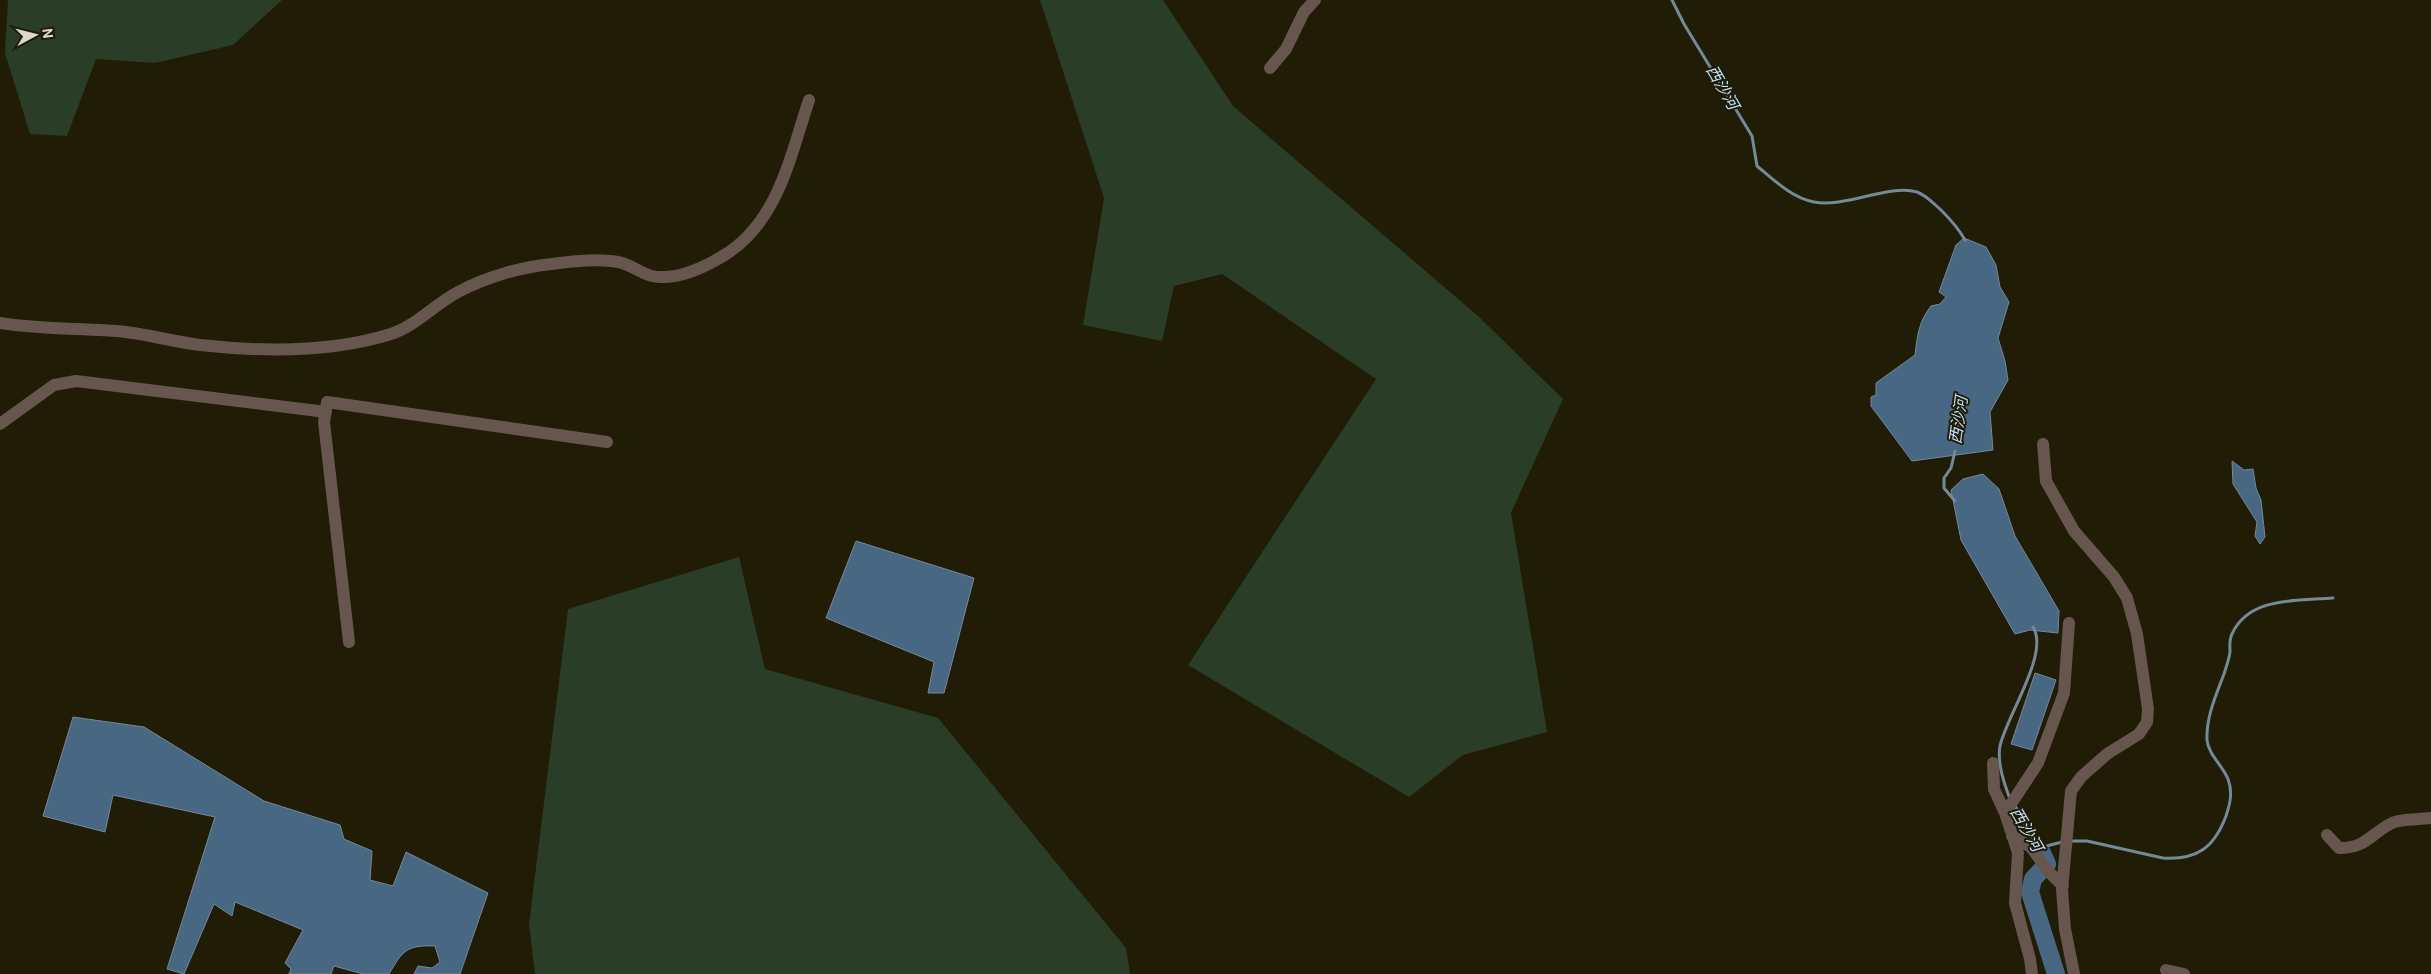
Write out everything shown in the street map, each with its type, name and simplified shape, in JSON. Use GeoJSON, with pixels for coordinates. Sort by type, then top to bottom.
{"type":"FeatureCollection","features":[{"type":"Feature","properties":{"kind":"street"},"geometry":{"type":"LineString","coordinates":[[1270,68],[1286,48],[1304,12],[1315,0]]}},
{"type":"Feature","properties":{"kind":"street"},"geometry":{"type":"LineString","coordinates":[[0,323],[126,332],[198,345],[250,349],[296,349],[367,341],[394,333],[457,292],[519,270],[550,264],[585,261],[618,262],[652,276],[671,277],[693,271],[724,256],[751,234],[769,210],[786,170],[809,100]]}},
{"type":"Feature","properties":{"kind":"street"},"geometry":{"type":"LineString","coordinates":[[0,424],[54,385],[76,380],[326,412]]}},
{"type":"Feature","properties":{"kind":"street"},"geometry":{"type":"LineString","coordinates":[[349,642],[324,422],[327,402],[607,442]]}},
{"type":"Feature","properties":{"kind":"street"},"geometry":{"type":"LineString","coordinates":[[2043,444],[2046,480],[2074,531],[2114,577],[2127,598],[2137,634],[2148,709],[2147,722],[2139,734],[2107,754],[2080,777],[2071,791],[2063,886],[2065,928],[2074,974]]}},
{"type":"Feature","properties":{"kind":"street"},"geometry":{"type":"LineString","coordinates":[[2005,813],[2038,762],[2064,693],[2069,623]]}},
{"type":"Feature","properties":{"kind":"street"},"geometry":{"type":"LineString","coordinates":[[1993,764],[1994,789],[2005,813],[2018,853],[2015,903],[2032,974]]}},
{"type":"Feature","properties":{"kind":"street"},"geometry":{"type":"LineString","coordinates":[[2327,835],[2339,848],[2353,848],[2369,840],[2392,823],[2431,818]]}},
{"type":"Feature","properties":{"kind":"street"},"geometry":{"type":"LineString","coordinates":[[2012,836],[2031,847],[2049,872],[2063,886]]}},
{"type":"Feature","properties":{"kind":"street"},"geometry":{"type":"LineString","coordinates":[[2166,970],[2184,974]]}},
{"type":"Feature","properties":{"kind":"green space"},"geometry":{"type":"Polygon","coordinates":[[[8,0],[282,0],[233,45],[155,63],[96,59],[67,136],[30,134],[5,53],[8,0]]]}},
{"type":"Feature","properties":{"kind":"green space"},"geometry":{"type":"Polygon","coordinates":[[[1040,0],[1163,0],[1233,106],[1478,316],[1563,399],[1511,513],[1547,732],[1463,755],[1409,797],[1188,665],[1376,379],[1222,274],[1174,286],[1162,341],[1083,325],[1104,198],[1040,0]]]}},
{"type":"Feature","properties":{"kind":"green space"},"geometry":{"type":"Polygon","coordinates":[[[739,557],[765,669],[938,718],[1126,948],[1130,974],[535,974],[529,924],[568,609],[739,557]]]}},
{"type":"Feature","properties":{"kind":"water"},"geometry":{"type":"Polygon","coordinates":[[[1964,238],[1986,247],[1996,265],[2000,287],[2009,302],[1998,338],[2008,380],[1990,412],[1993,450],[1912,461],[1871,406],[1871,397],[1876,395],[1876,383],[1915,355],[1921,323],[1931,306],[1940,304],[1946,297],[1939,292],[1956,245],[1964,238]]]}},
{"type":"Feature","properties":{"kind":"water"},"geometry":{"type":"Polygon","coordinates":[[[2232,461],[2244,470],[2253,469],[2256,488],[2261,500],[2265,537],[2260,544],[2255,536],[2257,522],[2233,484],[2232,461]]]}},
{"type":"Feature","properties":{"kind":"water"},"geometry":{"type":"Polygon","coordinates":[[[1983,474],[1999,489],[2015,536],[2059,611],[2058,633],[2030,630],[2015,634],[1961,540],[1951,490],[1963,479],[1983,474]]]}},
{"type":"Feature","properties":{"kind":"water"},"geometry":{"type":"Polygon","coordinates":[[[856,541],[974,578],[944,693],[928,693],[934,662],[826,618],[856,541]]]}},
{"type":"Feature","properties":{"kind":"water"},"geometry":{"type":"Polygon","coordinates":[[[2035,673],[2056,680],[2032,750],[2011,744],[2035,673]]]}},
{"type":"Feature","properties":{"kind":"water"},"geometry":{"type":"Polygon","coordinates":[[[73,717],[144,727],[264,801],[340,825],[344,839],[372,851],[370,880],[393,886],[406,852],[488,893],[460,974],[414,974],[418,966],[432,968],[440,962],[435,946],[426,946],[412,948],[402,954],[389,974],[363,974],[334,966],[331,974],[289,974],[291,969],[285,963],[303,930],[235,902],[232,916],[214,904],[184,974],[167,969],[215,817],[113,795],[105,832],[43,816],[73,717]]]}},
{"type":"Feature","properties":{"kind":"waterway","name":"西沙河"},"geometry":{"type":"LineString","coordinates":[[1672,0],[1684,24],[1752,136],[1757,166],[1791,193],[1814,202],[1839,202],[1893,191],[1906,190],[1920,193],[1941,210],[1965,240]]}},
{"type":"Feature","properties":{"kind":"waterway","name":"西沙河"},"geometry":{"type":"LineString","coordinates":[[1955,451],[1951,468],[1944,478],[1944,488],[1955,501]]}},
{"type":"Feature","properties":{"kind":"waterway"},"geometry":{"type":"LineString","coordinates":[[2071,841],[2087,841],[2163,858],[2186,857],[2203,850],[2210,844],[2221,827],[2230,798],[2228,779],[2210,750],[2207,731],[2215,698],[2228,661],[2232,634],[2240,622],[2250,613],[2262,607],[2291,601],[2333,598]]}},
{"type":"Feature","properties":{"kind":"waterway","name":"西沙河"},"geometry":{"type":"LineString","coordinates":[[2010,799],[2003,780],[1999,753],[2004,734],[2032,668],[2037,638],[2033,627]]}},
{"type":"Feature","properties":{"kind":"waterway","name":"西沙河"},"geometry":{"type":"LineString","coordinates":[[2015,806],[2039,848],[2062,842]]}},
{"type":"Feature","properties":{"kind":"waterway","name":"西沙河"},"geometry":{"type":"LineString","coordinates":[[2042,853],[2047,864],[2033,879],[2030,892],[2056,974]]}}]}
